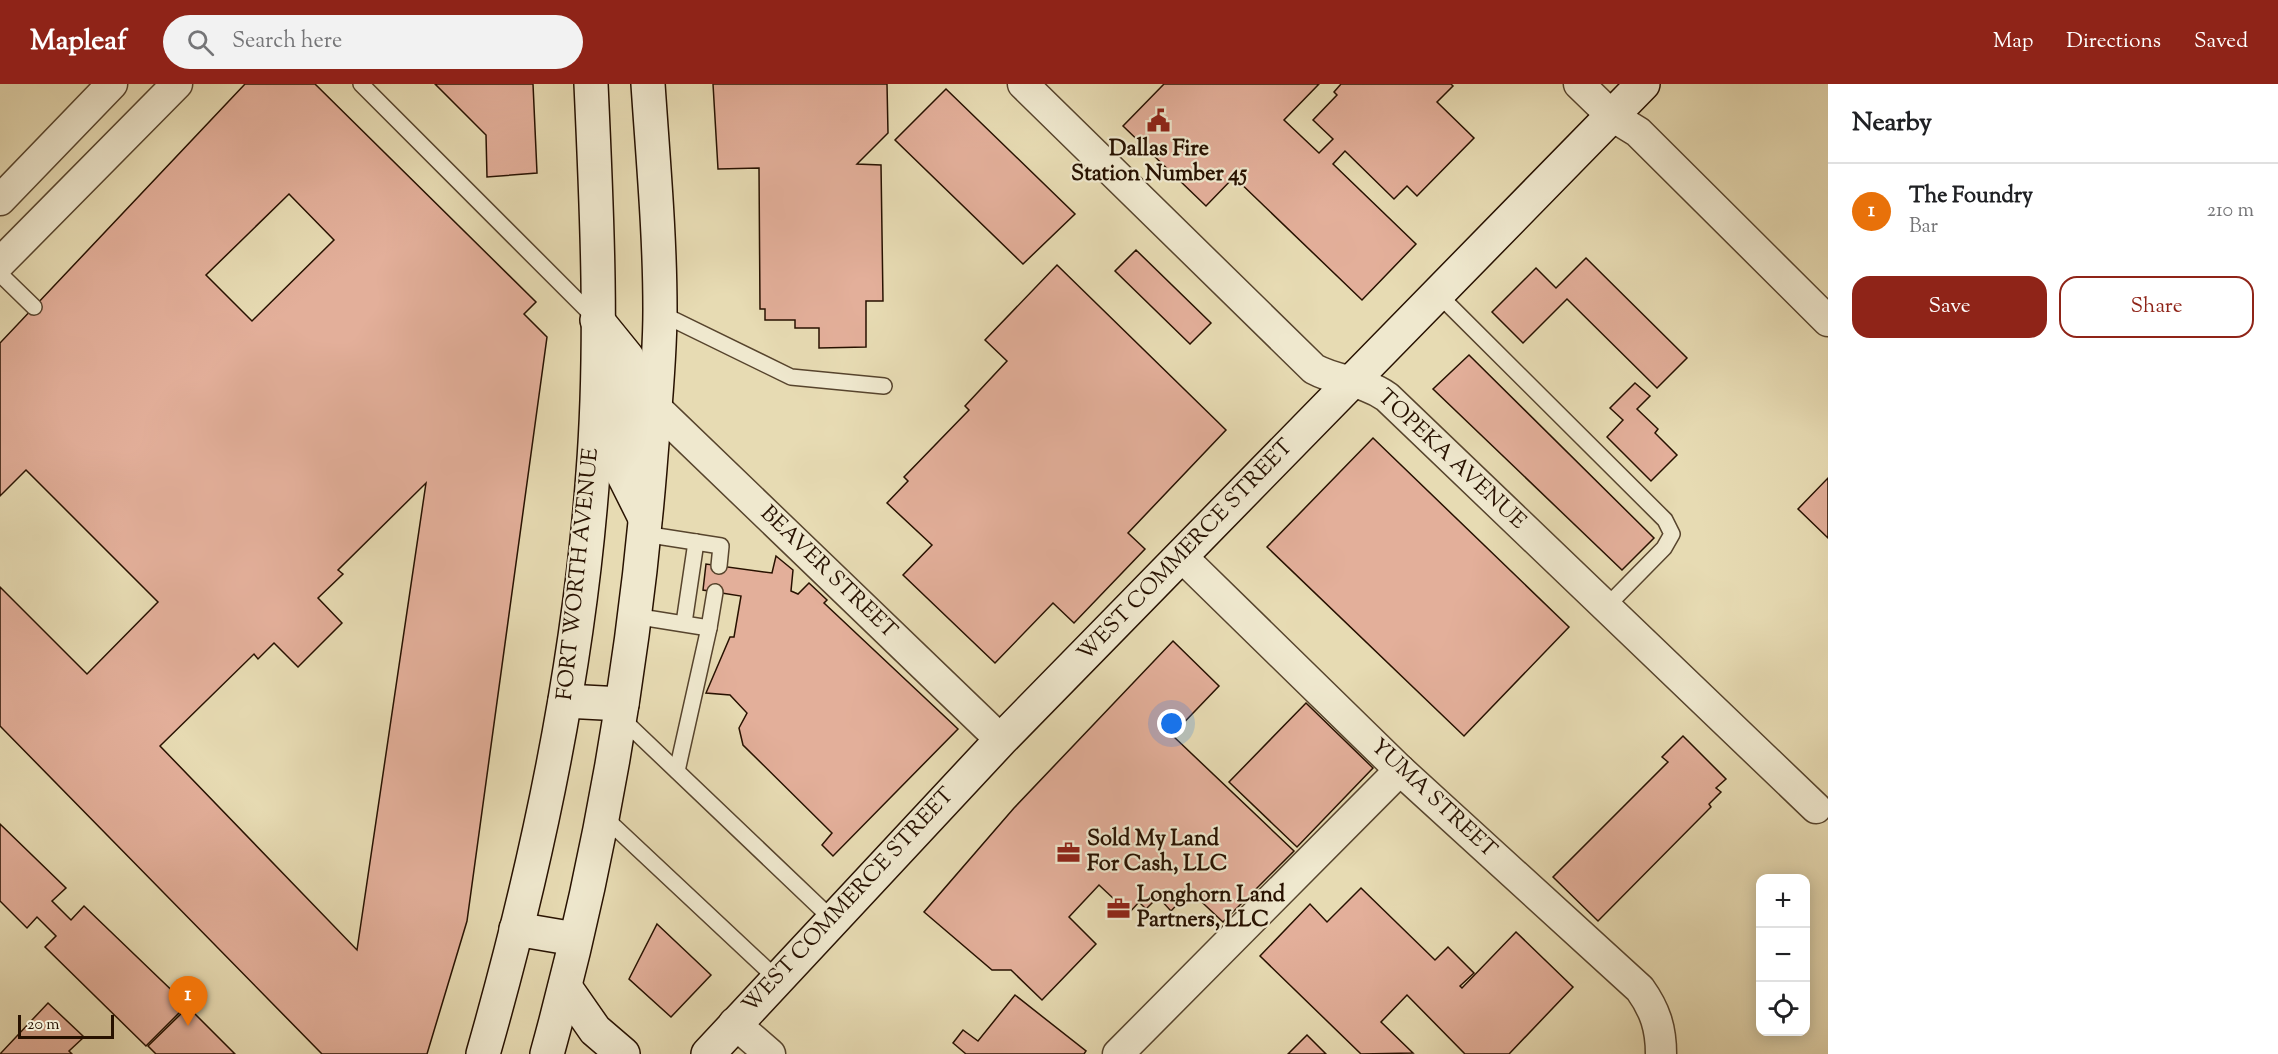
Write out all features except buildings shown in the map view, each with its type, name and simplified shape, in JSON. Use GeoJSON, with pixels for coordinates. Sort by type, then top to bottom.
{"type":"FeatureCollection","features":[{"type":"Feature","properties":{"kind":"main road","name":"FORT WORTH AVENUE"},"geometry":{"type":"LineString","coordinates":[[483,1054],[516,929],[565,701],[593,472],[598,228],[591,84]]}},
{"type":"Feature","properties":{"kind":"main road"},"geometry":{"type":"LineString","coordinates":[[547,1054],[566,987],[601,815],[620,710],[645,526],[660,313],[658,230],[648,84]]}},
{"type":"Feature","properties":{"kind":"main road","name":"WEST COMMERCE STREET"},"geometry":{"type":"LineString","coordinates":[[708,1054],[734,1023],[1001,740],[1643,84]]}},
{"type":"Feature","properties":{"kind":"main road"},"geometry":{"type":"LineString","coordinates":[[597,321],[627,357],[623,474],[645,526]]}},
{"type":"Feature","properties":{"kind":"main road"},"geometry":{"type":"LineString","coordinates":[[565,701],[620,710]]}},
{"type":"Feature","properties":{"kind":"main road"},"geometry":{"type":"LineString","coordinates":[[516,929],[575,939]]}},
{"type":"Feature","properties":{"kind":"main road"},"geometry":{"type":"LineString","coordinates":[[566,987],[595,1030],[622,1054]]}},
{"type":"Feature","properties":{"kind":"main road","name":"WEST COMMERCE STREET"},"geometry":{"type":"LineString","coordinates":[[689,1054],[734,1023]]}},
{"type":"Feature","properties":{"kind":"street"},"geometry":{"type":"LineString","coordinates":[[0,200],[112,84]]}},
{"type":"Feature","properties":{"kind":"street"},"geometry":{"type":"LineString","coordinates":[[0,263],[177,84]]}},
{"type":"Feature","properties":{"kind":"street","name":"TOPEKA AVENUE"},"geometry":{"type":"LineString","coordinates":[[1023,84],[1314,369],[1329,377],[1370,385],[1387,397],[1816,808]]}},
{"type":"Feature","properties":{"kind":"street"},"geometry":{"type":"LineString","coordinates":[[1579,84],[1612,116],[1638,132],[1828,321]]}},
{"type":"Feature","properties":{"kind":"street","name":"BEAVER STREET"},"geometry":{"type":"LineString","coordinates":[[655,407],[1001,740]]}},
{"type":"Feature","properties":{"kind":"street","name":"YUMA STREET"},"geometry":{"type":"LineString","coordinates":[[1181,555],[1400,770],[1640,989],[1653,1008],[1661,1036],[1661,1054]]}},
{"type":"Feature","properties":{"kind":"street"},"geometry":{"type":"LineString","coordinates":[[1118,1054],[1400,770]]}},
{"type":"Feature","properties":{"kind":"street"},"geometry":{"type":"LineString","coordinates":[[734,1023],[770,1054]]}},
{"type":"Feature","properties":{"kind":"lane"},"geometry":{"type":"LineString","coordinates":[[361,84],[597,321]]}},
{"type":"Feature","properties":{"kind":"lane"},"geometry":{"type":"LineString","coordinates":[[0,274],[34,307]]}},
{"type":"Feature","properties":{"kind":"lane"},"geometry":{"type":"LineString","coordinates":[[1438,294],[1665,520],[1672,534],[1664,548],[1606,607]]}},
{"type":"Feature","properties":{"kind":"lane"},"geometry":{"type":"LineString","coordinates":[[660,313],[790,377],[884,386]]}},
{"type":"Feature","properties":{"kind":"lane"},"geometry":{"type":"LineString","coordinates":[[645,526],[696,543],[722,546],[719,566]]}},
{"type":"Feature","properties":{"kind":"lane"},"geometry":{"type":"LineString","coordinates":[[684,623],[696,543]]}},
{"type":"Feature","properties":{"kind":"lane"},"geometry":{"type":"LineString","coordinates":[[677,771],[715,592]]}},
{"type":"Feature","properties":{"kind":"lane"},"geometry":{"type":"LineString","coordinates":[[634,616],[709,628]]}},
{"type":"Feature","properties":{"kind":"lane"},"geometry":{"type":"LineString","coordinates":[[620,710],[677,771],[832,919]]}},
{"type":"Feature","properties":{"kind":"lane"},"geometry":{"type":"LineString","coordinates":[[601,815],[776,978]]}},
{"type":"Feature","properties":{"kind":"place","name":"Dallas Fire Station Number 45"},"geometry":{"type":"Point","coordinates":[1159,121]}},
{"type":"Feature","properties":{"kind":"place","name":"Sold My Land For Cash, LLC"},"geometry":{"type":"Point","coordinates":[1069,853]}},
{"type":"Feature","properties":{"kind":"place","name":"Longhorn Land Partners, LLC"},"geometry":{"type":"Point","coordinates":[1119,909]}},
{"type":"Feature","properties":{"kind":"place","name":"The Foundry"},"geometry":{"type":"Point","coordinates":[188,1026]}}]}
